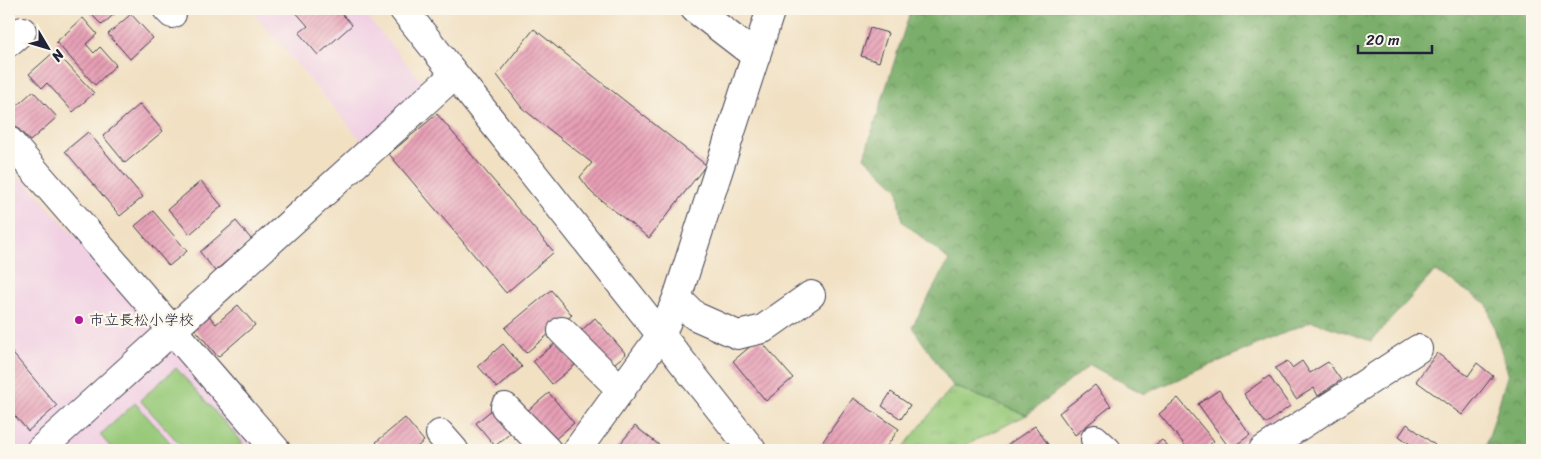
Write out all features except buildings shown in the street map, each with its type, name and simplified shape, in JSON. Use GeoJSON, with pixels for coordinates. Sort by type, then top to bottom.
{"type":"FeatureCollection","features":[{"type":"Feature","properties":{"kind":"street"},"geometry":{"type":"LineString","coordinates":[[403,9],[752,450]]}},
{"type":"Feature","properties":{"kind":"street"},"geometry":{"type":"LineString","coordinates":[[695,9],[756,56]]}},
{"type":"Feature","properties":{"kind":"street"},"geometry":{"type":"LineString","coordinates":[[577,450],[661,336],[678,298],[771,9]]}},
{"type":"Feature","properties":{"kind":"street"},"geometry":{"type":"LineString","coordinates":[[40,450],[172,328],[454,75]]}},
{"type":"Feature","properties":{"kind":"street"},"geometry":{"type":"LineString","coordinates":[[9,141],[276,450]]}},
{"type":"Feature","properties":{"kind":"street"},"geometry":{"type":"LineString","coordinates":[[678,298],[695,316],[738,335],[763,328],[811,295]]}},
{"type":"Feature","properties":{"kind":"street"},"geometry":{"type":"LineString","coordinates":[[562,331],[621,390]]}},
{"type":"Feature","properties":{"kind":"street"},"geometry":{"type":"LineString","coordinates":[[1263,450],[1418,349]]}},
{"type":"Feature","properties":{"kind":"street"},"geometry":{"type":"LineString","coordinates":[[506,407],[547,450]]}},
{"type":"Feature","properties":{"kind":"shaded area"},"geometry":{"type":"Polygon","coordinates":[[[250,9],[361,9],[429,90],[367,147],[250,9]]]}},
{"type":"Feature","properties":{"kind":"shaded area","name":"市立長松小学校"},"geometry":{"type":"Polygon","coordinates":[[[22,177],[267,450],[9,450],[9,189],[22,177]]]}},
{"type":"Feature","properties":{"kind":"green space"},"geometry":{"type":"Polygon","coordinates":[[[911,9],[1532,9],[1532,450],[1485,450],[1508,373],[1487,304],[1435,271],[1371,341],[1312,321],[1144,394],[1090,365],[1027,415],[953,386],[912,327],[949,260],[902,221],[898,189],[864,157],[911,9]]]}},
{"type":"Feature","properties":{"kind":"green space"},"geometry":{"type":"Polygon","coordinates":[[[176,368],[243,443],[235,450],[185,450],[140,400],[176,368]]]}},
{"type":"Feature","properties":{"kind":"green space"},"geometry":{"type":"Polygon","coordinates":[[[953,386],[1027,415],[955,450],[901,450],[953,386]]]}},
{"type":"Feature","properties":{"kind":"green space"},"geometry":{"type":"Polygon","coordinates":[[[135,403],[177,450],[113,450],[100,435],[135,403]]]}},
{"type":"Feature","properties":{"kind":"place","name":"市立長松小学校"},"geometry":{"type":"Point","coordinates":[79,320]}}]}
